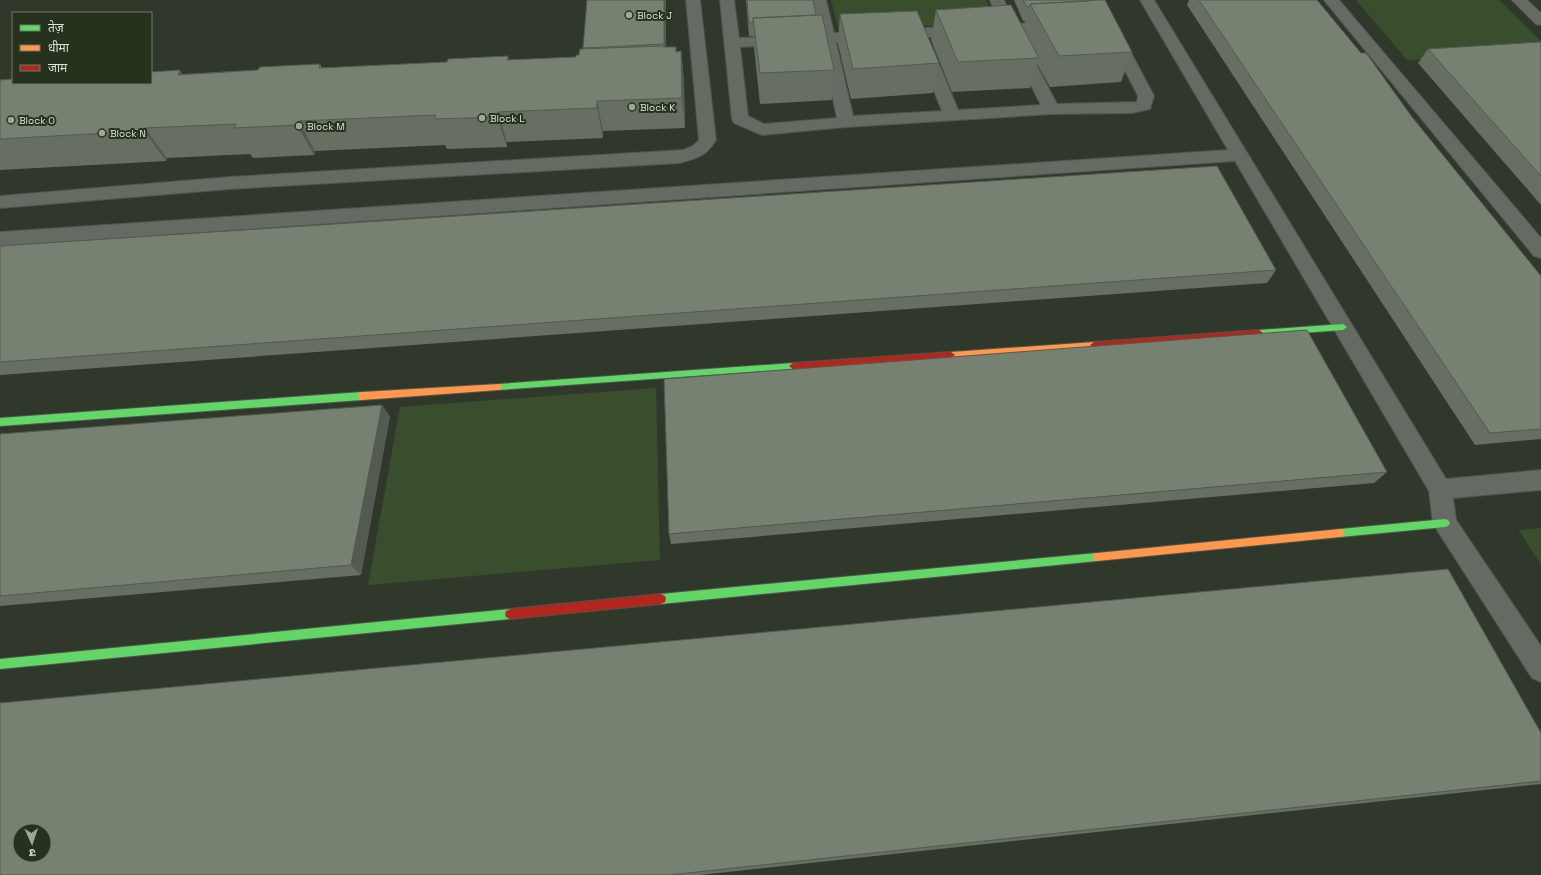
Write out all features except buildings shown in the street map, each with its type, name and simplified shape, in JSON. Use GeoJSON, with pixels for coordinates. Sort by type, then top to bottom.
{"type":"FeatureCollection","features":[{"type":"Feature","properties":{"kind":"street"},"geometry":{"type":"LineString","coordinates":[[0,202],[230,183],[680,157],[696,153],[703,149],[708,140],[691,68],[693,0]]}},
{"type":"Feature","properties":{"kind":"street"},"geometry":{"type":"LineString","coordinates":[[727,0],[740,119],[762,130],[846,122],[1052,110],[1132,108],[1144,105],[1146,96],[1101,24],[1096,0]]}},
{"type":"Feature","properties":{"kind":"street"},"geometry":{"type":"LineString","coordinates":[[819,0],[846,122]]}},
{"type":"Feature","properties":{"kind":"street"},"geometry":{"type":"LineString","coordinates":[[997,0],[1052,110]]}},
{"type":"Feature","properties":{"kind":"street"},"geometry":{"type":"LineString","coordinates":[[1147,0],[1440,489],[1445,523],[1541,670]]}},
{"type":"Feature","properties":{"kind":"street"},"geometry":{"type":"LineString","coordinates":[[1331,0],[1541,251]]}},
{"type":"Feature","properties":{"kind":"street"},"geometry":{"type":"LineString","coordinates":[[1519,0],[1541,21]]}},
{"type":"Feature","properties":{"kind":"street"},"geometry":{"type":"LineString","coordinates":[[732,43],[1071,25]]}},
{"type":"Feature","properties":{"kind":"street"},"geometry":{"type":"LineString","coordinates":[[919,33],[952,116]]}},
{"type":"Feature","properties":{"kind":"street"},"geometry":{"type":"LineString","coordinates":[[0,239],[1240,155]]}},
{"type":"Feature","properties":{"kind":"street"},"geometry":{"type":"LineString","coordinates":[[0,422],[1343,327]]}},
{"type":"Feature","properties":{"kind":"street"},"geometry":{"type":"LineString","coordinates":[[1440,489],[1541,480]]}},
{"type":"Feature","properties":{"kind":"street"},"geometry":{"type":"LineString","coordinates":[[0,664],[1445,523]]}},
{"type":"Feature","properties":{"kind":"green space"},"geometry":{"type":"Polygon","coordinates":[[[831,0],[986,0],[995,22],[839,31],[831,0]]]}},
{"type":"Feature","properties":{"kind":"green space"},"geometry":{"type":"Polygon","coordinates":[[[1356,0],[1499,0],[1541,41],[1541,52],[1407,60],[1356,0]]]}},
{"type":"Feature","properties":{"kind":"green space"},"geometry":{"type":"Polygon","coordinates":[[[656,388],[660,560],[368,585],[400,407],[656,388]]]}},
{"type":"Feature","properties":{"kind":"green space"},"geometry":{"type":"Polygon","coordinates":[[[1541,528],[1541,565],[1519,530],[1541,528]]]}},
{"type":"Feature","properties":{"kind":"traffic: fast"},"geometry":{"type":"LineString","coordinates":[[1259,333],[1343,327]]}},
{"type":"Feature","properties":{"kind":"traffic: fast"},"geometry":{"type":"LineString","coordinates":[[499,387],[793,366]]}},
{"type":"Feature","properties":{"kind":"traffic: fast"},"geometry":{"type":"LineString","coordinates":[[0,422],[362,396]]}},
{"type":"Feature","properties":{"kind":"traffic: fast"},"geometry":{"type":"LineString","coordinates":[[1340,533],[1445,523]]}},
{"type":"Feature","properties":{"kind":"traffic: fast"},"geometry":{"type":"LineString","coordinates":[[661,599],[1097,557]]}},
{"type":"Feature","properties":{"kind":"traffic: fast"},"geometry":{"type":"LineString","coordinates":[[0,664],[510,614]]}},
{"type":"Feature","properties":{"kind":"traffic: slow"},"geometry":{"type":"LineString","coordinates":[[951,355],[1094,345]]}},
{"type":"Feature","properties":{"kind":"traffic: slow"},"geometry":{"type":"LineString","coordinates":[[362,396],[499,387]]}},
{"type":"Feature","properties":{"kind":"traffic: slow"},"geometry":{"type":"LineString","coordinates":[[1097,557],[1340,533]]}},
{"type":"Feature","properties":{"kind":"traffic: jam"},"geometry":{"type":"LineString","coordinates":[[1094,345],[1259,333]]}},
{"type":"Feature","properties":{"kind":"traffic: jam"},"geometry":{"type":"LineString","coordinates":[[793,366],[951,355]]}},
{"type":"Feature","properties":{"kind":"traffic: jam"},"geometry":{"type":"LineString","coordinates":[[510,614],[661,599]]}},
{"type":"Feature","properties":{"kind":"place","name":"Block J"},"geometry":{"type":"Point","coordinates":[629,15]}},
{"type":"Feature","properties":{"kind":"place","name":"Block K"},"geometry":{"type":"Point","coordinates":[632,107]}},
{"type":"Feature","properties":{"kind":"place","name":"Block L"},"geometry":{"type":"Point","coordinates":[482,118]}},
{"type":"Feature","properties":{"kind":"place","name":"Block O"},"geometry":{"type":"Point","coordinates":[11,120]}},
{"type":"Feature","properties":{"kind":"place","name":"Block M"},"geometry":{"type":"Point","coordinates":[299,126]}},
{"type":"Feature","properties":{"kind":"place","name":"Block N"},"geometry":{"type":"Point","coordinates":[102,133]}}]}
